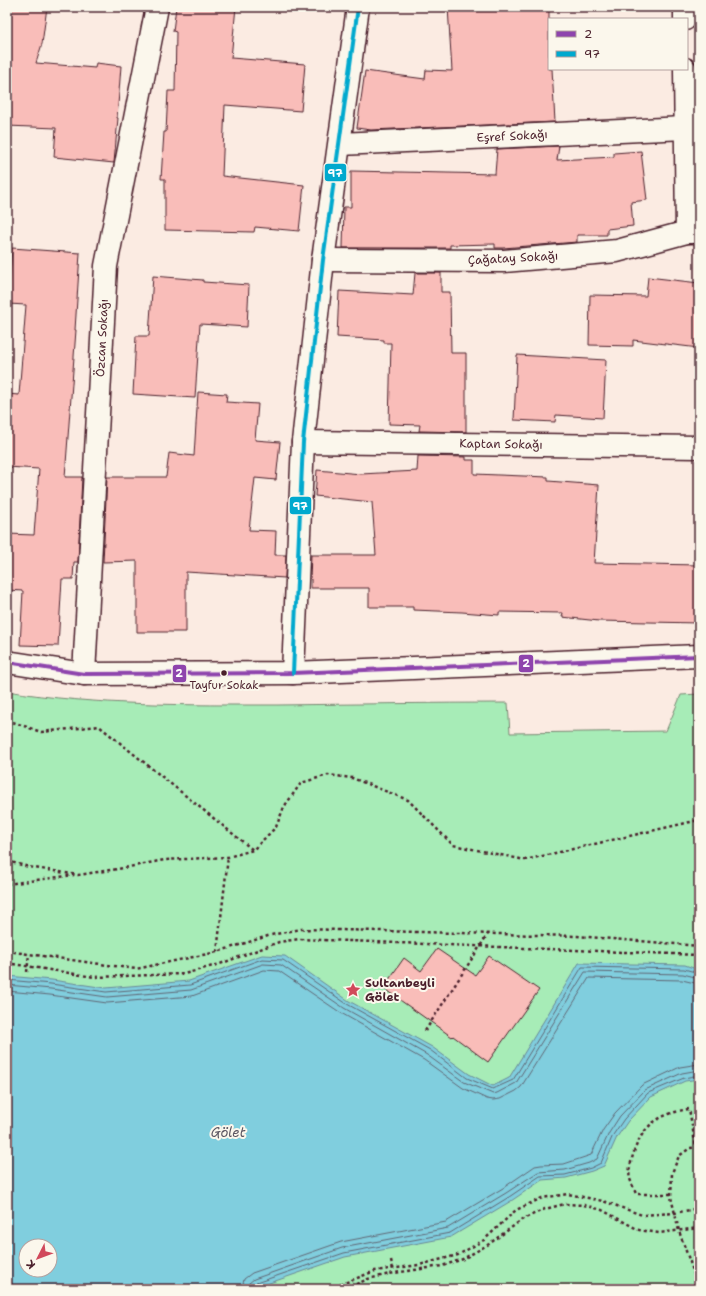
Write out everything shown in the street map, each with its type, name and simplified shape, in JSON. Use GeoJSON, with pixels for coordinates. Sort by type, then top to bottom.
{"type":"FeatureCollection","features":[{"type":"Feature","properties":{"kind":"street","name":"Özcan Sokağı"},"geometry":{"type":"LineString","coordinates":[[84,674],[106,266],[157,7]]}},
{"type":"Feature","properties":{"kind":"street"},"geometry":{"type":"LineString","coordinates":[[293,674],[303,442],[324,260],[358,7]]}},
{"type":"Feature","properties":{"kind":"street"},"geometry":{"type":"LineString","coordinates":[[685,7],[685,18]]}},
{"type":"Feature","properties":{"kind":"street"},"geometry":{"type":"LineString","coordinates":[[685,70],[685,128],[693,232]]}},
{"type":"Feature","properties":{"kind":"street","name":"Eşref Sokağı"},"geometry":{"type":"LineString","coordinates":[[340,144],[685,128]]}},
{"type":"Feature","properties":{"kind":"street","name":"Çağatay Sokağı"},"geometry":{"type":"LineString","coordinates":[[324,260],[504,261],[617,251],[693,232]]}},
{"type":"Feature","properties":{"kind":"street","name":"Kaptan Sokağı"},"geometry":{"type":"LineString","coordinates":[[303,442],[699,447]]}},
{"type":"Feature","properties":{"kind":"street"},"geometry":{"type":"LineString","coordinates":[[7,662],[84,674],[293,674],[699,656]]}},
{"type":"Feature","properties":{"kind":"path"},"geometry":{"type":"LineString","coordinates":[[7,720],[41,732],[99,726],[253,850]]}},
{"type":"Feature","properties":{"kind":"path"},"geometry":{"type":"LineString","coordinates":[[7,884],[124,868],[164,860],[228,856],[253,850],[276,827],[284,807],[301,783],[328,774],[352,778],[408,800],[453,845],[525,860],[699,820]]}},
{"type":"Feature","properties":{"kind":"path"},"geometry":{"type":"LineString","coordinates":[[217,952],[228,856]]}},
{"type":"Feature","properties":{"kind":"path"},"geometry":{"type":"LineString","coordinates":[[7,861],[29,867],[78,875]]}},
{"type":"Feature","properties":{"kind":"path"},"geometry":{"type":"LineString","coordinates":[[7,951],[136,969],[217,952],[271,935],[301,929],[577,936],[699,946]]}},
{"type":"Feature","properties":{"kind":"path"},"geometry":{"type":"LineString","coordinates":[[425,1031],[488,934]]}},
{"type":"Feature","properties":{"kind":"path"},"geometry":{"type":"LineString","coordinates":[[7,963],[94,977],[184,974],[220,964],[279,942],[299,939],[699,956]]}},
{"type":"Feature","properties":{"kind":"path"},"geometry":{"type":"LineString","coordinates":[[27,972],[29,954]]}},
{"type":"Feature","properties":{"kind":"path"},"geometry":{"type":"LineString","coordinates":[[671,1194],[636,1194],[630,1178],[630,1162],[639,1139],[656,1120],[673,1111],[688,1109],[698,1147],[690,1148],[679,1156],[672,1173],[671,1197],[679,1231],[699,1288]]}},
{"type":"Feature","properties":{"kind":"path"},"geometry":{"type":"LineString","coordinates":[[329,1289],[375,1271],[418,1265],[458,1255],[484,1240],[516,1210],[542,1198],[568,1194],[603,1201],[642,1215],[675,1214],[699,1208]]}},
{"type":"Feature","properties":{"kind":"path"},"geometry":{"type":"LineString","coordinates":[[345,1289],[368,1279],[394,1273],[442,1266],[463,1259],[489,1244],[523,1219],[545,1209],[564,1204],[584,1205],[602,1210],[639,1230],[659,1233],[699,1228]]}},
{"type":"Feature","properties":{"kind":"path"},"geometry":{"type":"LineString","coordinates":[[391,1260],[394,1273]]}},
{"type":"Feature","properties":{"kind":"green space","name":"Sultanbeyli Gölet"},"geometry":{"type":"Polygon","coordinates":[[[7,691],[74,700],[176,705],[508,703],[510,733],[666,731],[681,695],[699,694],[699,1289],[7,1289],[7,691]]]}},
{"type":"Feature","properties":{"kind":"water","name":"Gölet"},"geometry":{"type":"Polygon","coordinates":[[[262,955],[285,956],[349,1001],[432,1047],[469,1074],[493,1086],[509,1078],[579,963],[685,965],[699,970],[699,1079],[685,1081],[651,1097],[628,1121],[617,1137],[604,1166],[566,1178],[542,1180],[511,1201],[451,1237],[345,1257],[252,1289],[7,1289],[7,976],[52,980],[106,988],[189,981],[262,955]]]}},
{"type":"Feature","properties":{"kind":"building"},"geometry":{"type":"Polygon","coordinates":[[[7,7],[47,7],[42,44],[36,63],[95,68],[96,63],[121,66],[114,163],[54,157],[56,128],[7,126],[7,7]]]}},
{"type":"Feature","properties":{"kind":"building"},"geometry":{"type":"Polygon","coordinates":[[[176,7],[236,7],[231,58],[305,64],[301,111],[225,105],[222,176],[304,185],[299,231],[255,227],[254,232],[165,230],[165,179],[161,179],[164,132],[166,132],[168,91],[175,91],[176,32],[173,31],[176,7]]]}},
{"type":"Feature","properties":{"kind":"building"},"geometry":{"type":"Polygon","coordinates":[[[448,7],[549,7],[548,70],[552,70],[555,122],[371,130],[357,128],[365,71],[425,79],[426,70],[452,71],[448,7]]]}},
{"type":"Feature","properties":{"kind":"building"},"geometry":{"type":"Polygon","coordinates":[[[559,146],[557,160],[614,157],[614,153],[641,151],[647,200],[631,202],[633,226],[607,229],[607,235],[577,235],[577,242],[503,248],[495,248],[495,244],[450,245],[450,248],[343,248],[344,207],[351,207],[351,171],[495,174],[497,149],[559,146]]]}},
{"type":"Feature","properties":{"kind":"building"},"geometry":{"type":"Polygon","coordinates":[[[12,248],[80,253],[65,477],[82,477],[78,562],[74,562],[73,579],[62,579],[58,646],[20,645],[23,591],[7,590],[7,534],[34,535],[39,469],[7,467],[7,394],[19,395],[26,305],[8,304],[12,248]]]}},
{"type":"Feature","properties":{"kind":"building"},"geometry":{"type":"Polygon","coordinates":[[[415,273],[441,273],[441,292],[450,292],[451,353],[466,353],[466,432],[419,431],[420,425],[389,424],[391,343],[384,343],[384,340],[337,337],[339,291],[413,295],[415,273]]]}},
{"type":"Feature","properties":{"kind":"building"},"geometry":{"type":"Polygon","coordinates":[[[153,276],[203,280],[203,282],[249,285],[247,327],[200,324],[195,398],[133,394],[136,336],[149,336],[153,276]]]}},
{"type":"Feature","properties":{"kind":"building"},"geometry":{"type":"Polygon","coordinates":[[[648,277],[699,283],[699,348],[633,340],[633,346],[589,345],[590,295],[646,296],[648,277]]]}},
{"type":"Feature","properties":{"kind":"building"},"geometry":{"type":"Polygon","coordinates":[[[517,355],[606,360],[603,418],[556,415],[555,422],[514,420],[517,355]]]}},
{"type":"Feature","properties":{"kind":"building"},"geometry":{"type":"Polygon","coordinates":[[[198,392],[227,394],[226,402],[258,404],[255,440],[280,442],[276,480],[255,478],[249,530],[276,531],[275,555],[286,555],[285,578],[186,572],[186,632],[137,632],[137,561],[103,562],[107,477],[166,477],[169,453],[194,456],[198,392]]]}},
{"type":"Feature","properties":{"kind":"building"},"geometry":{"type":"Polygon","coordinates":[[[418,456],[466,457],[466,460],[474,460],[474,474],[548,477],[548,481],[599,485],[594,563],[699,565],[699,623],[599,621],[562,617],[563,613],[499,612],[499,615],[413,610],[413,607],[369,607],[369,588],[311,588],[311,555],[376,555],[372,502],[315,496],[317,470],[361,474],[417,471],[418,456]]]}},
{"type":"Feature","properties":{"kind":"building"},"geometry":{"type":"Polygon","coordinates":[[[437,949],[475,975],[489,956],[539,990],[488,1062],[383,988],[404,958],[421,971],[437,949]]]}},
{"type":"Feature","properties":{"kind":"transit line","name":"97"},"geometry":{"type":"LineString","coordinates":[[293,673],[303,442],[323,260],[358,7]]}},
{"type":"Feature","properties":{"kind":"transit line","name":"2"},"geometry":{"type":"LineString","coordinates":[[7,662],[84,674],[293,673],[699,656]]}},
{"type":"Feature","properties":{"kind":"place","name":"Tayfur Sokak"},"geometry":{"type":"Point","coordinates":[224,673]}},
{"type":"Feature","properties":{"kind":"place","name":"Sultanbeyli Gölet"},"geometry":{"type":"Point","coordinates":[353,990]}}]}
